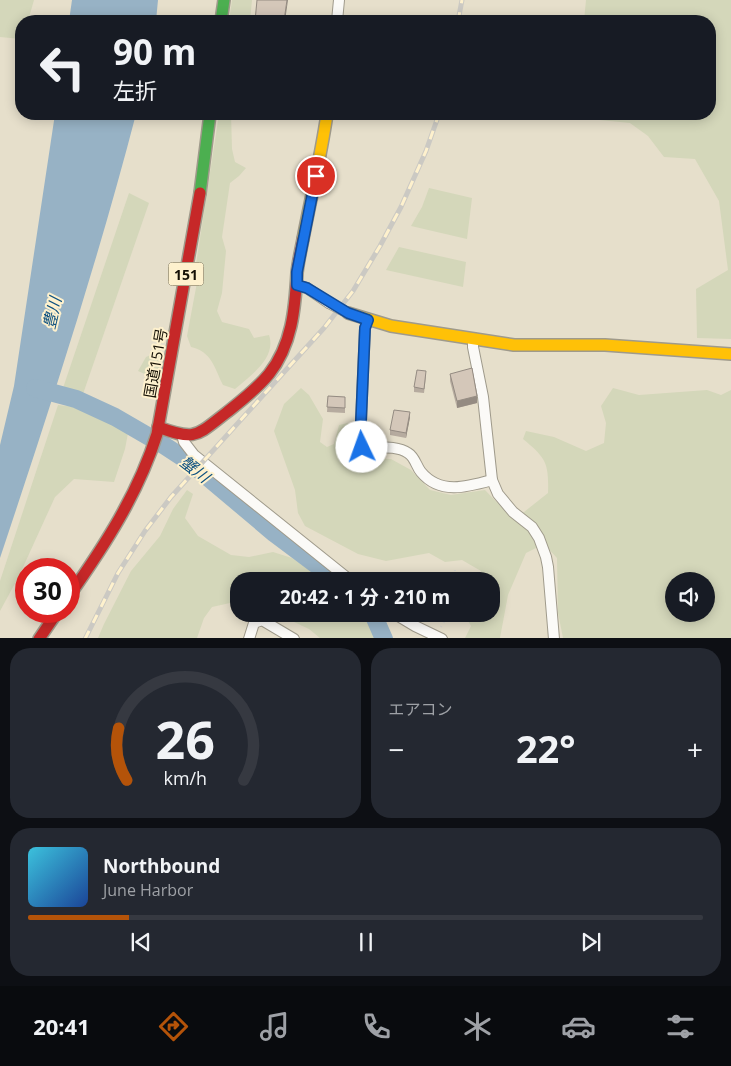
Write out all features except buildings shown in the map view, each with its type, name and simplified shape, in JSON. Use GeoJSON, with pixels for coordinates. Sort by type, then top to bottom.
{"type":"FeatureCollection","features":[{"type":"Feature","properties":{"kind":"main road"},"geometry":{"type":"LineString","coordinates":[[222,15],[224,0]]}},
{"type":"Feature","properties":{"kind":"main road","name":"国道151号"},"geometry":{"type":"LineString","coordinates":[[80,580],[118,524],[134,496],[152,452],[158,431],[200,197],[209,120]]}},
{"type":"Feature","properties":{"kind":"main road"},"geometry":{"type":"LineString","coordinates":[[158,431],[182,436],[192,436],[202,432],[260,384],[279,359],[287,341],[297,285],[297,272],[312,190],[320,161],[326,120]]}},
{"type":"Feature","properties":{"kind":"main road"},"geometry":{"type":"LineString","coordinates":[[348,313],[390,326],[514,345],[605,345],[731,354]]}},
{"type":"Feature","properties":{"kind":"main road"},"geometry":{"type":"LineString","coordinates":[[39,638],[50,623]]}},
{"type":"Feature","properties":{"kind":"street"},"geometry":{"type":"LineString","coordinates":[[338,15],[339,0]]}},
{"type":"Feature","properties":{"kind":"street"},"geometry":{"type":"LineString","coordinates":[[297,285],[307,288],[348,313]]}},
{"type":"Feature","properties":{"kind":"street"},"geometry":{"type":"LineString","coordinates":[[368,320],[365,328],[360,444],[362,447],[401,449],[408,452],[421,472],[440,486],[461,487],[492,480]]}},
{"type":"Feature","properties":{"kind":"street"},"geometry":{"type":"LineString","coordinates":[[473,339],[484,397],[492,480],[498,494],[513,512],[532,527],[539,538],[548,567],[554,638]]}},
{"type":"Feature","properties":{"kind":"street"},"geometry":{"type":"LineString","coordinates":[[182,436],[184,442],[194,455],[340,572]]}},
{"type":"Feature","properties":{"kind":"street"},"geometry":{"type":"LineString","coordinates":[[249,638],[254,623],[262,620],[294,638]]}},
{"type":"Feature","properties":{"kind":"street"},"geometry":{"type":"LineString","coordinates":[[408,622],[439,637]]}},
{"type":"Feature","properties":{"kind":"path"},"geometry":{"type":"LineString","coordinates":[[439,637],[445,622]]}},
{"type":"Feature","properties":{"kind":"green space"},"geometry":{"type":"Polygon","coordinates":[[[0,0],[34,0],[30,15],[15,15],[15,38],[0,37],[0,0]]]}},
{"type":"Feature","properties":{"kind":"green space"},"geometry":{"type":"Polygon","coordinates":[[[232,0],[252,0],[251,15],[230,15],[232,0]]]}},
{"type":"Feature","properties":{"kind":"green space"},"geometry":{"type":"Polygon","coordinates":[[[586,0],[731,0],[731,339],[697,338],[696,289],[728,270],[719,201],[695,159],[664,157],[648,136],[630,123],[600,120],[716,120],[716,15],[585,15],[586,0]]]}},
{"type":"Feature","properties":{"kind":"green space"},"geometry":{"type":"Polygon","coordinates":[[[218,120],[231,120],[232,149],[235,162],[246,168],[230,183],[222,237],[226,251],[222,293],[217,311],[222,322],[249,329],[254,338],[269,335],[270,343],[266,359],[261,366],[235,389],[223,385],[208,356],[198,349],[191,347],[187,336],[198,277],[196,264],[218,120]]]}},
{"type":"Feature","properties":{"kind":"green space"},"geometry":{"type":"Polygon","coordinates":[[[429,188],[472,198],[467,239],[411,226],[422,207],[429,188]]]}},
{"type":"Feature","properties":{"kind":"green space"},"geometry":{"type":"Polygon","coordinates":[[[129,193],[149,203],[83,394],[63,388],[129,193]]]}},
{"type":"Feature","properties":{"kind":"green space"},"geometry":{"type":"Polygon","coordinates":[[[399,247],[466,262],[463,287],[386,270],[399,247]]]}},
{"type":"Feature","properties":{"kind":"green space"},"geometry":{"type":"Polygon","coordinates":[[[153,354],[162,355],[158,380],[138,371],[146,357],[153,354]]]}},
{"type":"Feature","properties":{"kind":"green space"},"geometry":{"type":"Polygon","coordinates":[[[301,388],[309,395],[323,419],[320,442],[327,447],[334,444],[339,425],[348,423],[353,430],[355,454],[362,458],[391,459],[411,470],[430,490],[451,495],[485,490],[511,517],[524,512],[548,493],[547,468],[537,451],[523,439],[526,431],[554,437],[586,451],[604,443],[606,423],[601,406],[613,388],[639,395],[707,390],[721,395],[731,390],[731,638],[563,638],[558,613],[557,558],[544,544],[526,553],[508,595],[500,638],[465,638],[471,626],[469,622],[500,622],[500,572],[481,572],[462,560],[445,562],[429,553],[386,561],[358,554],[305,526],[298,513],[295,490],[274,431],[284,404],[301,388]]]}},
{"type":"Feature","properties":{"kind":"green space"},"geometry":{"type":"Polygon","coordinates":[[[58,405],[76,407],[128,433],[125,449],[114,482],[74,479],[55,497],[27,558],[15,558],[15,583],[0,611],[0,581],[58,405]]]}},
{"type":"Feature","properties":{"kind":"green space"},"geometry":{"type":"Polygon","coordinates":[[[187,490],[193,494],[185,518],[198,536],[231,555],[249,557],[273,552],[292,558],[312,572],[230,572],[230,603],[212,607],[204,618],[197,638],[98,638],[131,571],[160,536],[173,509],[187,490]]]}},
{"type":"Feature","properties":{"kind":"green space"},"geometry":{"type":"Polygon","coordinates":[[[294,622],[367,622],[376,638],[320,638],[309,629],[294,622]]]}},
{"type":"Feature","properties":{"kind":"water"},"geometry":{"type":"Polygon","coordinates":[[[72,0],[158,0],[157,15],[70,15],[72,0]]]}},
{"type":"Feature","properties":{"kind":"water","name":"豊川"},"geometry":{"type":"Polygon","coordinates":[[[54,120],[134,120],[89,282],[0,558],[0,445],[14,386],[54,120]]]}},
{"type":"Feature","properties":{"kind":"waterway","name":"蟹川"},"geometry":{"type":"LineString","coordinates":[[35,388],[76,399],[115,417],[165,446],[191,463],[274,533],[326,572]]}},
{"type":"Feature","properties":{"kind":"waterway","name":"蟹川"},"geometry":{"type":"LineString","coordinates":[[377,622],[384,638]]}},
{"type":"Feature","properties":{"kind":"railway"},"geometry":{"type":"LineString","coordinates":[[459,15],[462,0]]}},
{"type":"Feature","properties":{"kind":"railway"},"geometry":{"type":"LineString","coordinates":[[86,638],[118,573],[145,531],[171,497],[324,328],[353,291],[401,207],[426,151],[437,120]]}},
{"type":"Feature","properties":{"kind":"traffic: fast"},"geometry":{"type":"LineString","coordinates":[[222,15],[224,0]]}},
{"type":"Feature","properties":{"kind":"traffic: fast"},"geometry":{"type":"LineString","coordinates":[[200,193],[209,120]]}},
{"type":"Feature","properties":{"kind":"traffic: slow"},"geometry":{"type":"LineString","coordinates":[[303,239],[326,120]]}},
{"type":"Feature","properties":{"kind":"traffic: slow"},"geometry":{"type":"LineString","coordinates":[[348,313],[391,326],[514,345],[605,345],[731,354]]}},
{"type":"Feature","properties":{"kind":"traffic: jam"},"geometry":{"type":"LineString","coordinates":[[80,580],[130,498],[157,434],[200,193]]}},
{"type":"Feature","properties":{"kind":"traffic: jam"},"geometry":{"type":"LineString","coordinates":[[158,427],[180,434],[195,434],[216,421],[249,395],[269,374],[283,351],[291,326],[297,269],[303,239]]}},
{"type":"Feature","properties":{"kind":"traffic: jam"},"geometry":{"type":"LineString","coordinates":[[40,638],[50,623]]}},
{"type":"Feature","properties":{"kind":"route"},"geometry":{"type":"LineString","coordinates":[[316,176],[297,272],[297,285],[307,288],[348,313],[368,320],[365,328],[360,444],[362,447]]}}]}
